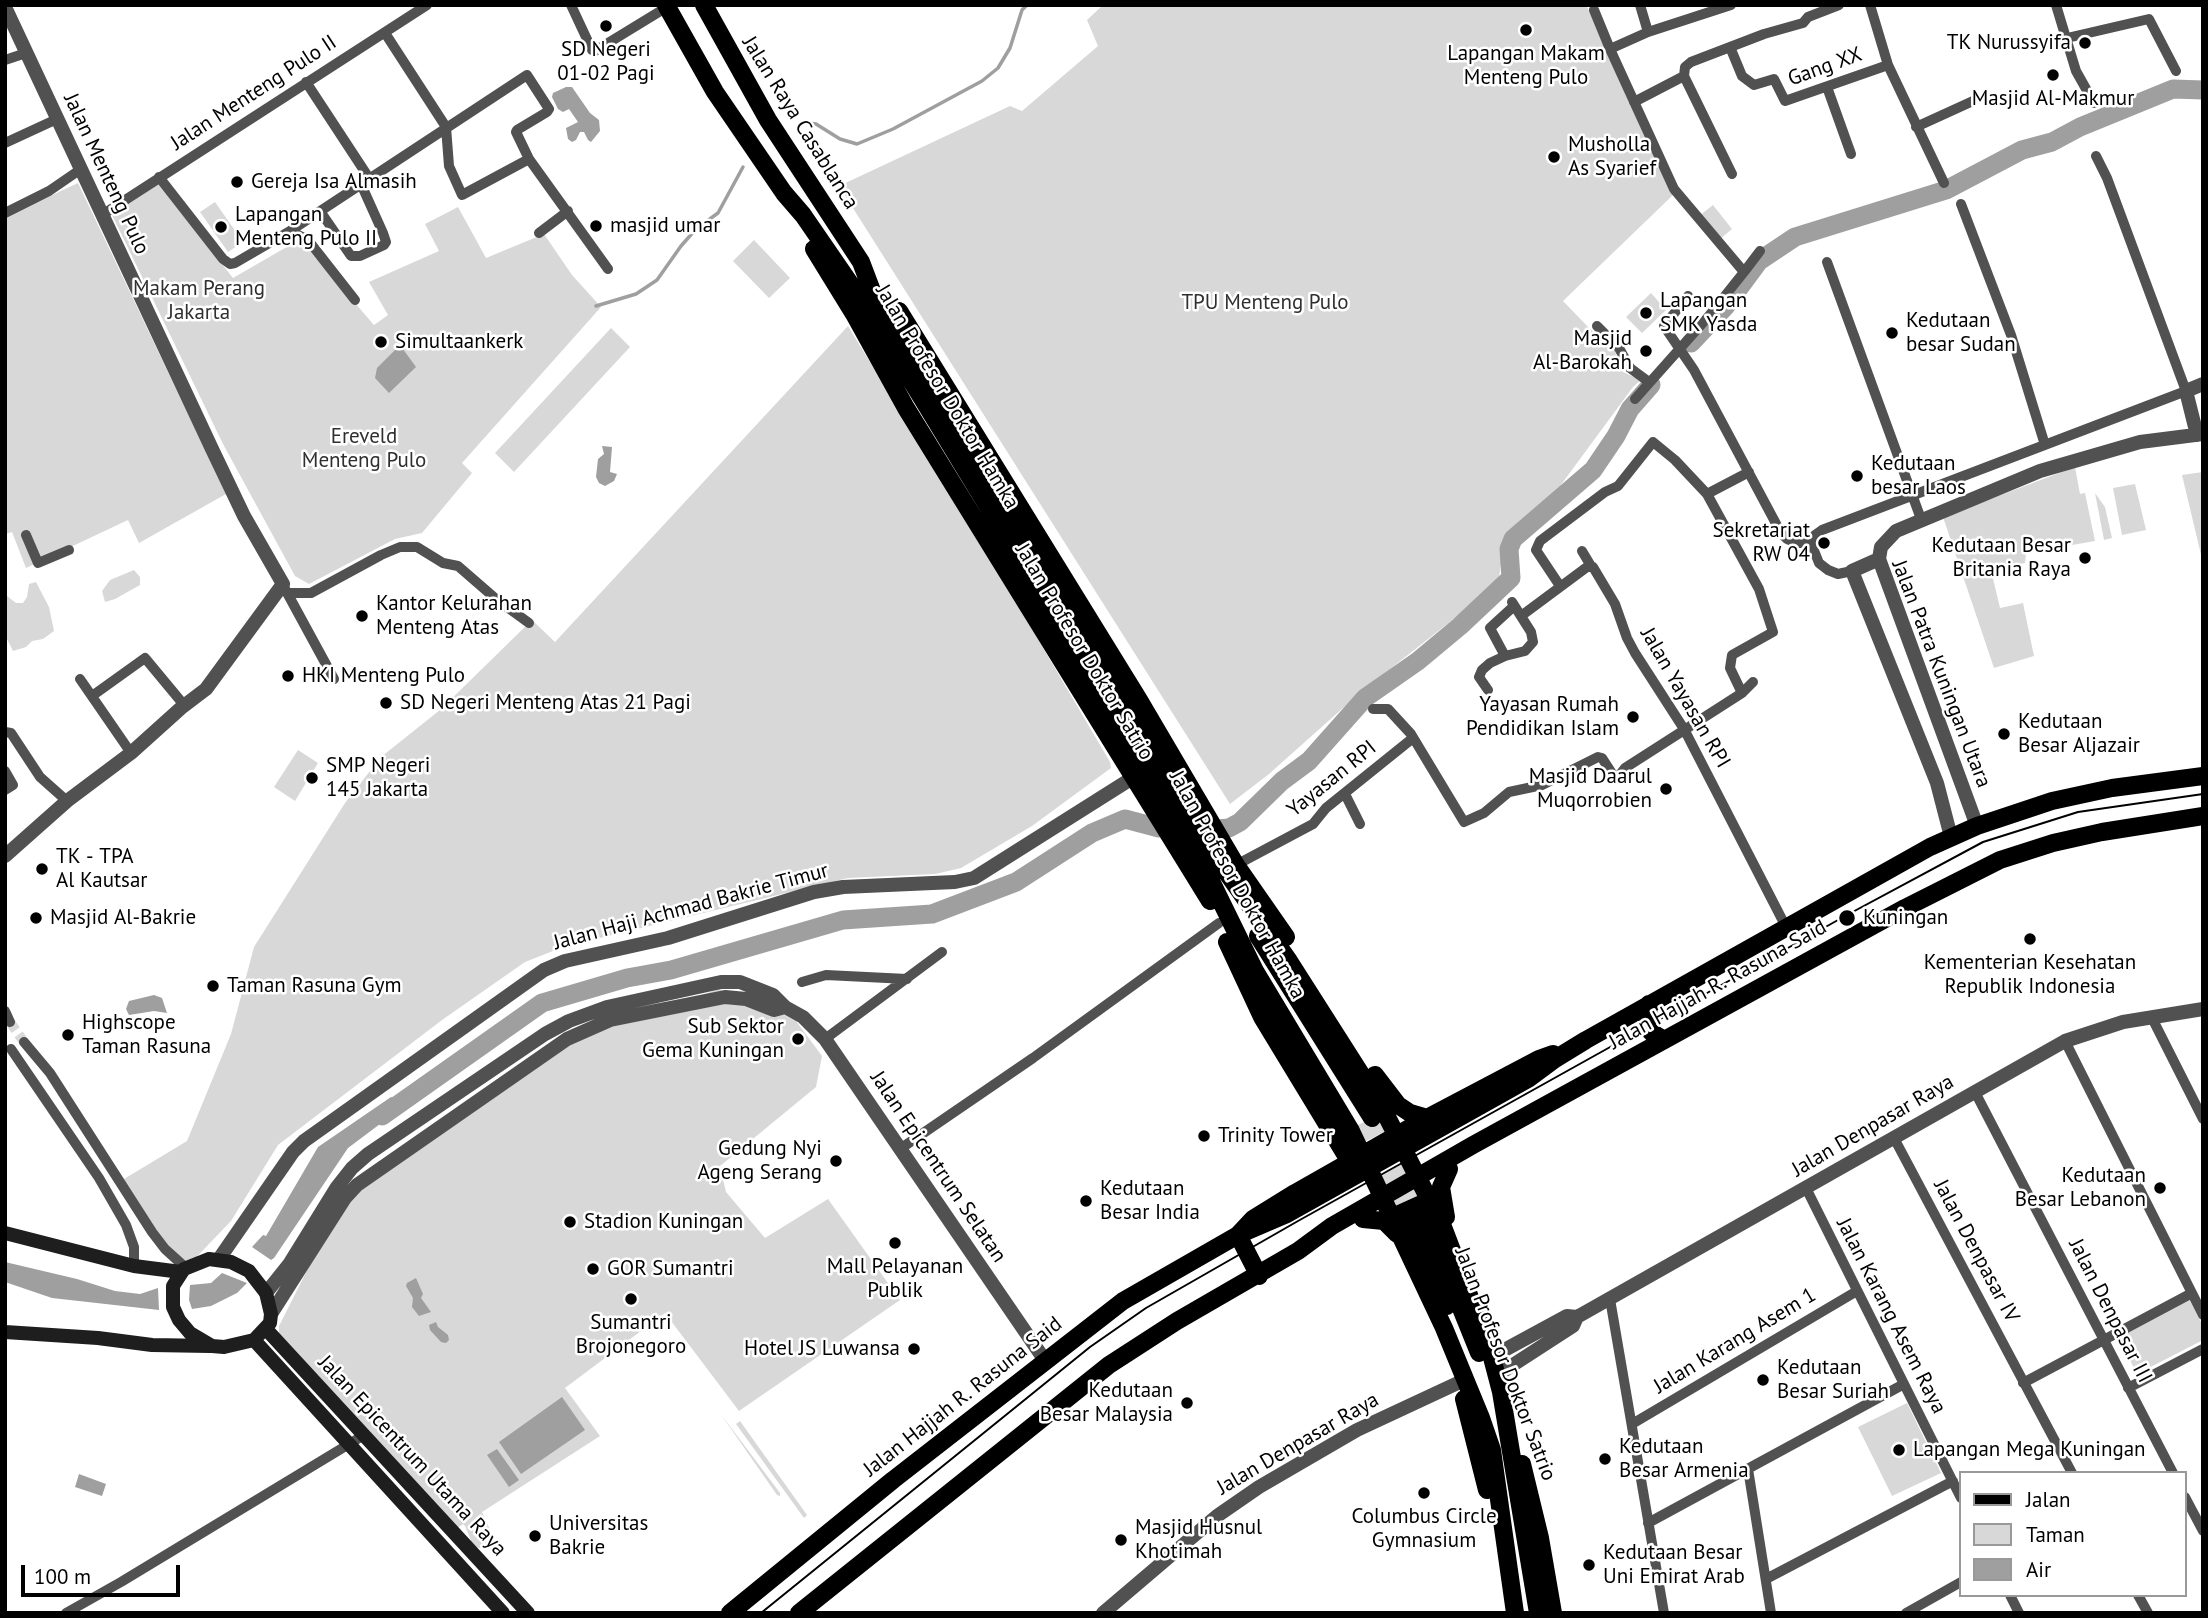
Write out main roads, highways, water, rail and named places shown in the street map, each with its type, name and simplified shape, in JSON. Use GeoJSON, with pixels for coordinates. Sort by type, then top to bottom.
{"type":"FeatureCollection","features":[{"type":"Feature","properties":{"kind":"main road","name":"Jalan Raya Casablanca"},"geometry":{"type":"LineString","coordinates":[[704,5],[768,120],[861,262]]}},
{"type":"Feature","properties":{"kind":"main road"},"geometry":{"type":"LineString","coordinates":[[666,6],[715,92],[784,193]]}},
{"type":"Feature","properties":{"kind":"main road","name":"Jalan Profesor Doktor Hamka"},"geometry":{"type":"LineString","coordinates":[[784,193],[875,308],[1213,853],[1289,961],[1382,1107],[1443,1227],[1477,1312],[1501,1392],[1538,1613]]}},
{"type":"Feature","properties":{"kind":"main road","name":"Jalan Profesor Doktor Satrio"},"geometry":{"type":"LineString","coordinates":[[784,193],[795,218],[854,314],[906,408],[1211,903],[1247,942],[1366,1121],[1245,915],[1236,865],[1139,700],[878,278],[861,262]]}},
{"type":"Feature","properties":{"kind":"main road","name":"Jalan Profesor Doktor Hamka"},"geometry":{"type":"LineString","coordinates":[[861,262],[875,308],[1191,841],[1255,971],[1351,1131],[1444,1328],[1492,1450],[1515,1613]]}},
{"type":"Feature","properties":{"kind":"main road","name":"Jalan Hajjah R. Rasuna Said"},"geometry":{"type":"LineString","coordinates":[[730,1613],[893,1480],[1123,1301],[1238,1236],[1287,1214],[1528,1079],[1576,1046],[1649,1004],[1951,837],[2018,811],[2071,796],[2203,776]]}},
{"type":"Feature","properties":{"kind":"main road","name":"Jalan Hajjah R. Rasuna Said"},"geometry":{"type":"LineString","coordinates":[[799,1613],[1109,1365],[1177,1321],[1259,1276],[1332,1226],[1664,1040],[1905,908],[2000,860],[2089,835],[2203,816]]}},
{"type":"Feature","properties":{"kind":"main road"},"geometry":{"type":"LineString","coordinates":[[1236,865],[1274,918],[1382,1086],[1398,1105],[1409,1113],[1427,1118]]}},
{"type":"Feature","properties":{"kind":"main road"},"geometry":{"type":"LineString","coordinates":[[1211,903],[1262,1017],[1350,1162]]}},
{"type":"Feature","properties":{"kind":"main road"},"geometry":{"type":"LineString","coordinates":[[1649,1004],[1647,1027],[1664,1040]]}},
{"type":"Feature","properties":{"kind":"main road","name":"Jalan Hajjah R. Rasuna Said"},"geometry":{"type":"LineString","coordinates":[[1238,1236],[1253,1219],[1427,1118],[1539,1059],[1576,1046]]}},
{"type":"Feature","properties":{"kind":"main road"},"geometry":{"type":"LineString","coordinates":[[1332,1131],[1348,1138],[1383,1120],[1386,1102],[1382,1086]]}},
{"type":"Feature","properties":{"kind":"main road","name":"Jalan Hajjah R. Rasuna Said"},"geometry":{"type":"LineString","coordinates":[[1298,1251],[1320,1244],[1515,1131],[1535,1111]]}},
{"type":"Feature","properties":{"kind":"main road"},"geometry":{"type":"LineString","coordinates":[[1449,1169],[1441,1187],[1445,1215],[1493,1336],[1527,1476]]}},
{"type":"Feature","properties":{"kind":"main road"},"geometry":{"type":"LineString","coordinates":[[1445,1215],[1426,1202],[1395,1216],[1393,1224],[1460,1381],[1487,1490]]}},
{"type":"Feature","properties":{"kind":"main road"},"geometry":{"type":"LineString","coordinates":[[1363,1219],[1384,1221],[1396,1234]]}},
{"type":"Feature","properties":{"kind":"main road","name":"Jalan Profesor Doktor Satrio"},"geometry":{"type":"LineString","coordinates":[[1508,1613],[1487,1490],[1484,1418],[1479,1396],[1418,1220],[1527,1476],[1553,1613]]}},
{"type":"Feature","properties":{"kind":"main road"},"geometry":{"type":"LineString","coordinates":[[5,1233],[134,1266],[184,1270]]}},
{"type":"Feature","properties":{"kind":"main road"},"geometry":{"type":"LineString","coordinates":[[1238,1236],[1259,1276]]}},
{"type":"Feature","properties":{"kind":"main road"},"geometry":{"type":"LineString","coordinates":[[5,1332],[152,1345],[225,1348],[254,1340],[266,1329],[271,1314],[266,1293],[249,1271],[219,1259],[196,1262],[184,1270],[173,1286],[173,1307],[179,1320],[190,1334],[212,1346]]}},
{"type":"Feature","properties":{"kind":"main road","name":"Jalan Epicentrum Utama Raya"},"geometry":{"type":"LineString","coordinates":[[266,1329],[528,1613]]}},
{"type":"Feature","properties":{"kind":"main road","name":"Jalan Epicentrum Utama Raya"},"geometry":{"type":"LineString","coordinates":[[254,1340],[503,1613]]}},
{"type":"Feature","properties":{"kind":"water"},"geometry":{"type":"Polygon","coordinates":[[[572,87],[590,113],[599,120],[600,131],[591,142],[584,132],[580,132],[572,142],[568,139],[566,128],[578,122],[569,109],[563,112],[558,109],[552,97],[553,93],[572,87]]]}},
{"type":"Feature","properties":{"kind":"water"},"geometry":{"type":"Polygon","coordinates":[[[400,345],[416,367],[389,393],[375,378],[377,368],[400,345]]]}},
{"type":"Feature","properties":{"kind":"water"},"geometry":{"type":"Polygon","coordinates":[[[602,446],[612,447],[610,472],[617,474],[614,481],[605,486],[599,483],[596,477],[598,459],[604,454],[602,446]]]}},
{"type":"Feature","properties":{"kind":"water"},"geometry":{"type":"Polygon","coordinates":[[[154,995],[162,998],[167,1013],[154,1011],[129,1015],[126,1009],[129,1001],[154,995]]]}},
{"type":"Feature","properties":{"kind":"water"},"geometry":{"type":"Polygon","coordinates":[[[391,1097],[408,1103],[348,1148],[274,1258],[271,1260],[252,1247],[263,1235],[266,1236],[318,1147],[391,1097]]]}},
{"type":"Feature","properties":{"kind":"water"},"geometry":{"type":"Polygon","coordinates":[[[5,1262],[115,1291],[140,1294],[158,1288],[159,1310],[52,1298],[5,1282],[5,1262]]]}},
{"type":"Feature","properties":{"kind":"water"},"geometry":{"type":"Polygon","coordinates":[[[222,1273],[247,1283],[237,1293],[211,1306],[192,1309],[189,1300],[190,1285],[211,1283],[222,1273]]]}},
{"type":"Feature","properties":{"kind":"water"},"geometry":{"type":"Polygon","coordinates":[[[416,1278],[423,1294],[421,1298],[431,1312],[419,1316],[412,1307],[413,1298],[406,1286],[416,1278]]]}},
{"type":"Feature","properties":{"kind":"water"},"geometry":{"type":"Polygon","coordinates":[[[436,1322],[448,1335],[449,1340],[446,1343],[441,1342],[430,1330],[429,1325],[436,1322]]]}},
{"type":"Feature","properties":{"kind":"water"},"geometry":{"type":"Polygon","coordinates":[[[562,1397],[585,1430],[521,1474],[499,1442],[562,1397]]]}},
{"type":"Feature","properties":{"kind":"water"},"geometry":{"type":"Polygon","coordinates":[[[497,1449],[519,1480],[509,1487],[487,1455],[497,1449]]]}},
{"type":"Feature","properties":{"kind":"water"},"geometry":{"type":"Polygon","coordinates":[[[79,1474],[106,1484],[102,1496],[75,1487],[79,1474]]]}},
{"type":"Feature","properties":{"kind":"waterway"},"geometry":{"type":"LineString","coordinates":[[803,122],[816,124],[840,139],[857,144],[893,129],[982,81],[998,68],[1010,48],[1022,10],[1027,5]]}},
{"type":"Feature","properties":{"kind":"waterway"},"geometry":{"type":"LineString","coordinates":[[1691,343],[1725,307],[1759,261],[1795,237],[1946,190],[2022,150],[2052,142],[2080,127],[2173,89],[2203,90]]}},
{"type":"Feature","properties":{"kind":"waterway"},"geometry":{"type":"LineString","coordinates":[[596,306],[636,294],[657,280],[696,229],[718,213],[743,167]]}},
{"type":"Feature","properties":{"kind":"waterway"},"geometry":{"type":"LineString","coordinates":[[1217,829],[1229,828],[1240,822],[1282,781],[1309,761],[1365,698],[1418,661],[1511,578],[1509,549],[1513,539],[1593,470],[1630,409],[1651,385]]}},
{"type":"Feature","properties":{"kind":"waterway"},"geometry":{"type":"LineString","coordinates":[[382,1116],[542,1003],[627,978],[671,970],[843,920],[932,914],[1016,882],[1092,833],[1125,819],[1159,828]]}},
{"type":"Feature","properties":{"kind":"tunnel"},"geometry":{"type":"LineString","coordinates":[[10,1022],[24,1042]]}},
{"type":"Feature","properties":{"kind":"tunnel"},"geometry":{"type":"LineString","coordinates":[[1372,1118],[1424,1217]]}},
{"type":"Feature","properties":{"kind":"tunnel"},"geometry":{"type":"LineString","coordinates":[[1360,1124],[1411,1223]]}},
{"type":"Feature","properties":{"kind":"tram line"},"geometry":{"type":"LineString","coordinates":[[761,1613],[1090,1347],[1146,1308],[1298,1221],[1983,842],[2078,812],[2203,794]]}},
{"type":"Feature","properties":{"kind":"place","name":"SD Negeri 01-02 Pagi"},"geometry":{"type":"Point","coordinates":[606,26]}},
{"type":"Feature","properties":{"kind":"place","name":"Lapangan Makam Menteng Pulo"},"geometry":{"type":"Point","coordinates":[1526,30]}},
{"type":"Feature","properties":{"kind":"place","name":"TK Nurussyifa"},"geometry":{"type":"Point","coordinates":[2085,43]}},
{"type":"Feature","properties":{"kind":"place","name":"Masjid Al-Makmur"},"geometry":{"type":"Point","coordinates":[2053,75]}},
{"type":"Feature","properties":{"kind":"place","name":"Musholla As Syarief"},"geometry":{"type":"Point","coordinates":[1554,157]}},
{"type":"Feature","properties":{"kind":"place","name":"Gereja Isa Almasih"},"geometry":{"type":"Point","coordinates":[237,182]}},
{"type":"Feature","properties":{"kind":"place","name":"masjid umar"},"geometry":{"type":"Point","coordinates":[596,226]}},
{"type":"Feature","properties":{"kind":"place","name":"Lapangan Menteng Pulo II"},"geometry":{"type":"Point","coordinates":[221,227]}},
{"type":"Feature","properties":{"kind":"place","name":"Lapangan SMK Yasda"},"geometry":{"type":"Point","coordinates":[1646,313]}},
{"type":"Feature","properties":{"kind":"place","name":"Kedutaan besar Sudan"},"geometry":{"type":"Point","coordinates":[1892,333]}},
{"type":"Feature","properties":{"kind":"place","name":"Simultaankerk"},"geometry":{"type":"Point","coordinates":[381,342]}},
{"type":"Feature","properties":{"kind":"place","name":"Masjid Al-Barokah"},"geometry":{"type":"Point","coordinates":[1646,351]}},
{"type":"Feature","properties":{"kind":"place","name":"Kedutaan besar Laos"},"geometry":{"type":"Point","coordinates":[1857,476]}},
{"type":"Feature","properties":{"kind":"place","name":"Sekretariat RW 04"},"geometry":{"type":"Point","coordinates":[1824,543]}},
{"type":"Feature","properties":{"kind":"place","name":"Kedutaan Besar Britania Raya"},"geometry":{"type":"Point","coordinates":[2085,558]}},
{"type":"Feature","properties":{"kind":"place","name":"Kantor Kelurahan Menteng Atas"},"geometry":{"type":"Point","coordinates":[362,616]}},
{"type":"Feature","properties":{"kind":"place","name":"HKI Menteng Pulo"},"geometry":{"type":"Point","coordinates":[288,676]}},
{"type":"Feature","properties":{"kind":"place","name":"SD Negeri Menteng Atas 21 Pagi"},"geometry":{"type":"Point","coordinates":[386,703]}},
{"type":"Feature","properties":{"kind":"place","name":"Yayasan Rumah Pendidikan Islam"},"geometry":{"type":"Point","coordinates":[1633,717]}},
{"type":"Feature","properties":{"kind":"place","name":"Kedutaan Besar Aljazair"},"geometry":{"type":"Point","coordinates":[2004,734]}},
{"type":"Feature","properties":{"kind":"place","name":"SMP Negeri 145 Jakarta"},"geometry":{"type":"Point","coordinates":[312,778]}},
{"type":"Feature","properties":{"kind":"place","name":"Masjid Daarul Muqorrobien"},"geometry":{"type":"Point","coordinates":[1666,789]}},
{"type":"Feature","properties":{"kind":"place","name":"TK - TPA Al Kautsar"},"geometry":{"type":"Point","coordinates":[42,869]}},
{"type":"Feature","properties":{"kind":"place","name":"Masjid Al-Bakrie"},"geometry":{"type":"Point","coordinates":[36,918]}},
{"type":"Feature","properties":{"kind":"place","name":"Kuningan"},"geometry":{"type":"Point","coordinates":[1847,918]}},
{"type":"Feature","properties":{"kind":"place","name":"Kementerian Kesehatan Republik Indonesia"},"geometry":{"type":"Point","coordinates":[2030,939]}},
{"type":"Feature","properties":{"kind":"place","name":"Taman Rasuna Gym"},"geometry":{"type":"Point","coordinates":[213,986]}},
{"type":"Feature","properties":{"kind":"place","name":"Highscope Taman Rasuna"},"geometry":{"type":"Point","coordinates":[68,1035]}},
{"type":"Feature","properties":{"kind":"place","name":"Sub Sektor Gema Kuningan"},"geometry":{"type":"Point","coordinates":[798,1039]}},
{"type":"Feature","properties":{"kind":"place","name":"Trinity Tower"},"geometry":{"type":"Point","coordinates":[1204,1136]}},
{"type":"Feature","properties":{"kind":"place","name":"Gedung Nyi Ageng Serang"},"geometry":{"type":"Point","coordinates":[836,1161]}},
{"type":"Feature","properties":{"kind":"place","name":"Kedutaan Besar Lebanon"},"geometry":{"type":"Point","coordinates":[2160,1188]}},
{"type":"Feature","properties":{"kind":"place","name":"Kedutaan Besar India"},"geometry":{"type":"Point","coordinates":[1086,1201]}},
{"type":"Feature","properties":{"kind":"place","name":"Stadion Kuningan"},"geometry":{"type":"Point","coordinates":[570,1222]}},
{"type":"Feature","properties":{"kind":"place","name":"Mall Pelayanan Publik"},"geometry":{"type":"Point","coordinates":[895,1243]}},
{"type":"Feature","properties":{"kind":"place","name":"GOR Sumantri"},"geometry":{"type":"Point","coordinates":[593,1269]}},
{"type":"Feature","properties":{"kind":"place","name":"Sumantri Brojonegoro"},"geometry":{"type":"Point","coordinates":[631,1299]}},
{"type":"Feature","properties":{"kind":"place","name":"Hotel JS Luwansa"},"geometry":{"type":"Point","coordinates":[914,1349]}},
{"type":"Feature","properties":{"kind":"place","name":"Kedutaan Besar Suriah"},"geometry":{"type":"Point","coordinates":[1763,1380]}},
{"type":"Feature","properties":{"kind":"place","name":"Kedutaan Besar Malaysia"},"geometry":{"type":"Point","coordinates":[1187,1403]}},
{"type":"Feature","properties":{"kind":"place","name":"Lapangan Mega Kuningan"},"geometry":{"type":"Point","coordinates":[1899,1450]}},
{"type":"Feature","properties":{"kind":"place","name":"Kedutaan Besar Armenia"},"geometry":{"type":"Point","coordinates":[1605,1459]}},
{"type":"Feature","properties":{"kind":"place","name":"Columbus Circle Gymnasium"},"geometry":{"type":"Point","coordinates":[1424,1493]}},
{"type":"Feature","properties":{"kind":"place","name":"Universitas Bakrie"},"geometry":{"type":"Point","coordinates":[535,1536]}},
{"type":"Feature","properties":{"kind":"place","name":"Masjid Husnul Khotimah"},"geometry":{"type":"Point","coordinates":[1121,1540]}},
{"type":"Feature","properties":{"kind":"place","name":"Kedutaan Besar Uni Emirat Arab"},"geometry":{"type":"Point","coordinates":[1589,1565]}},
{"type":"Feature","properties":{"kind":"park label","name":"Makam Perang Jakarta"},"geometry":{"type":"Point","coordinates":[199,301]}},
{"type":"Feature","properties":{"kind":"park label","name":"TPU Menteng Pulo"},"geometry":{"type":"Point","coordinates":[1265,303]}},
{"type":"Feature","properties":{"kind":"park label","name":"Ereveld Menteng Pulo"},"geometry":{"type":"Point","coordinates":[364,449]}}]}
